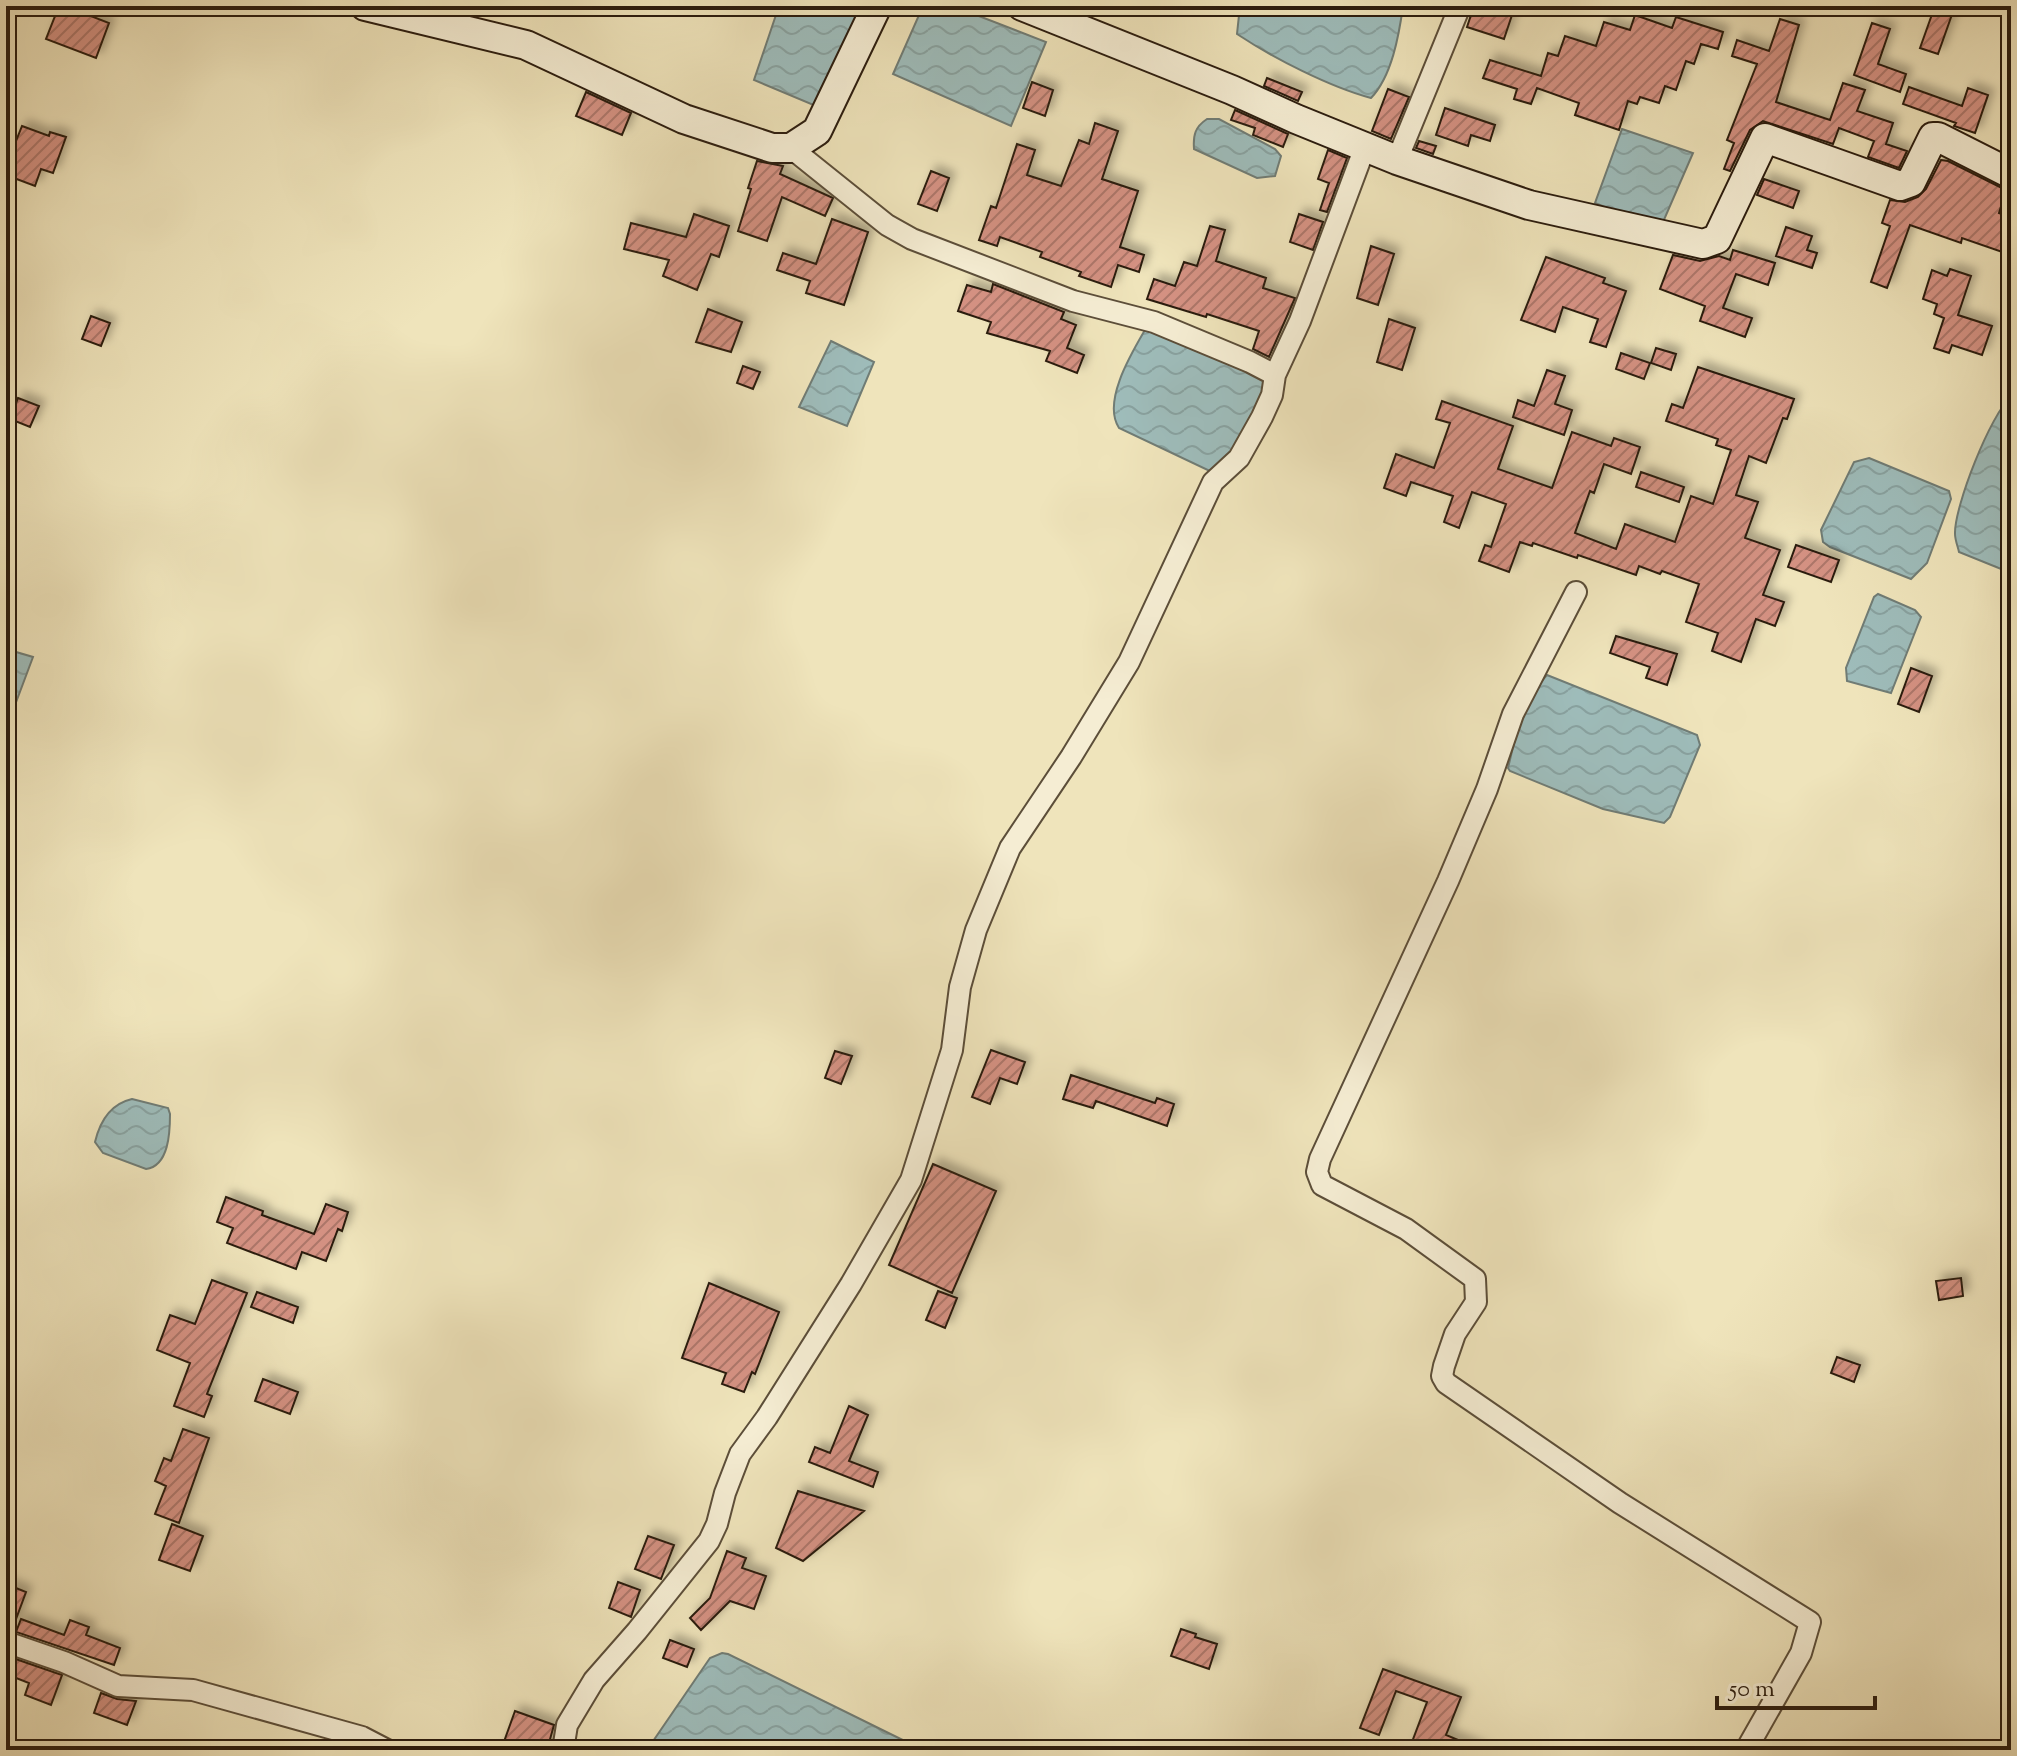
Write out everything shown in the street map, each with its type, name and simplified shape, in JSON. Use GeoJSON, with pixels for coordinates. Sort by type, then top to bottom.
{"type":"FeatureCollection","features":[{"type":"Feature","properties":{"kind":"main road"},"geometry":{"type":"LineString","coordinates":[[365,6],[526,45],[684,119],[772,148],[791,148],[817,131],[877,6]]}},
{"type":"Feature","properties":{"kind":"main road"},"geometry":{"type":"LineString","coordinates":[[1022,6],[1397,160],[1529,205],[1703,244],[1717,239],[1765,138],[1900,186],[1911,182],[1933,137],[2011,174]]}},
{"type":"Feature","properties":{"kind":"street"},"geometry":{"type":"LineString","coordinates":[[1397,160],[1460,6]]}},
{"type":"Feature","properties":{"kind":"street"},"geometry":{"type":"LineString","coordinates":[[563,1750],[567,1725],[594,1680],[709,1541],[740,1454],[851,1284],[911,1180],[952,1050],[960,987],[976,930],[1010,848],[1129,662],[1210,487],[1239,458],[1262,417],[1272,395],[1275,375],[1317,277],[1365,147]]}},
{"type":"Feature","properties":{"kind":"street"},"geometry":{"type":"LineString","coordinates":[[791,148],[887,225],[912,239],[1073,301],[1154,322],[1275,375]]}},
{"type":"Feature","properties":{"kind":"street"},"geometry":{"type":"LineString","coordinates":[[1576,592],[1513,714],[1487,789],[1448,881],[1320,1159],[1317,1172],[1322,1185],[1406,1229],[1475,1279],[1476,1302],[1455,1334],[1442,1376],[1446,1383],[1620,1503],[1810,1622],[1801,1653],[1746,1750]]}},
{"type":"Feature","properties":{"kind":"street"},"geometry":{"type":"LineString","coordinates":[[6,1642],[64,1662],[118,1686],[193,1690],[362,1737],[387,1750]]}},
{"type":"Feature","properties":{"kind":"water"},"geometry":{"type":"Polygon","coordinates":[[[779,6],[875,6],[823,109],[754,80],[779,6]]]}},
{"type":"Feature","properties":{"kind":"water"},"geometry":{"type":"Polygon","coordinates":[[[923,6],[953,6],[1046,42],[1011,126],[893,74],[923,6]]]}},
{"type":"Feature","properties":{"kind":"water"},"geometry":{"type":"Polygon","coordinates":[[[1240,6],[1403,6],[1389,67],[1371,98],[1302,71],[1237,34],[1240,6]]]}},
{"type":"Feature","properties":{"kind":"water"},"geometry":{"type":"Polygon","coordinates":[[[2011,100],[2011,157],[2002,136],[2003,122],[2011,100]]]}},
{"type":"Feature","properties":{"kind":"water"},"geometry":{"type":"Polygon","coordinates":[[[1207,119],[1219,119],[1275,149],[1281,156],[1275,176],[1257,178],[1194,149],[1196,132],[1207,119]]]}},
{"type":"Feature","properties":{"kind":"water"},"geometry":{"type":"Polygon","coordinates":[[[1622,129],[1693,153],[1660,229],[1595,203],[1622,129]]]}},
{"type":"Feature","properties":{"kind":"water"},"geometry":{"type":"Polygon","coordinates":[[[1161,325],[1270,378],[1259,418],[1214,473],[1119,428],[1115,417],[1116,392],[1126,365],[1145,330],[1161,325]]]}},
{"type":"Feature","properties":{"kind":"water"},"geometry":{"type":"Polygon","coordinates":[[[831,341],[874,362],[847,426],[799,407],[831,341]]]}},
{"type":"Feature","properties":{"kind":"water"},"geometry":{"type":"Polygon","coordinates":[[[2011,397],[2011,573],[1959,552],[1955,534],[1956,521],[1975,461],[1994,421],[2011,397]]]}},
{"type":"Feature","properties":{"kind":"water"},"geometry":{"type":"Polygon","coordinates":[[[1869,458],[1949,491],[1951,499],[1927,563],[1911,579],[1823,542],[1821,530],[1854,462],[1869,458]]]}},
{"type":"Feature","properties":{"kind":"water"},"geometry":{"type":"Polygon","coordinates":[[[1878,594],[1915,610],[1921,617],[1891,693],[1847,681],[1846,668],[1874,597],[1878,594]]]}},
{"type":"Feature","properties":{"kind":"water"},"geometry":{"type":"Polygon","coordinates":[[[6,649],[33,657],[9,721],[6,720],[6,649]]]}},
{"type":"Feature","properties":{"kind":"water"},"geometry":{"type":"Polygon","coordinates":[[[1547,675],[1697,735],[1700,745],[1670,817],[1664,823],[1603,809],[1510,771],[1508,768],[1521,718],[1531,695],[1547,675]]]}},
{"type":"Feature","properties":{"kind":"water"},"geometry":{"type":"Polygon","coordinates":[[[132,1099],[168,1108],[170,1114],[167,1147],[154,1167],[146,1169],[103,1153],[95,1142],[107,1114],[124,1101],[132,1099]]]}},
{"type":"Feature","properties":{"kind":"water"},"geometry":{"type":"Polygon","coordinates":[[[722,1653],[923,1750],[647,1750],[710,1658],[722,1653]]]}},
{"type":"Feature","properties":{"kind":"building"},"geometry":{"type":"Polygon","coordinates":[[[59,6],[109,23],[96,58],[46,39],[59,6]]]}},
{"type":"Feature","properties":{"kind":"building"},"geometry":{"type":"Polygon","coordinates":[[[1474,6],[1515,6],[1504,39],[1467,27],[1474,6]]]}},
{"type":"Feature","properties":{"kind":"building"},"geometry":{"type":"Polygon","coordinates":[[[1935,6],[1955,6],[1938,54],[1920,48],[1935,6]]]}},
{"type":"Feature","properties":{"kind":"building"},"geometry":{"type":"Polygon","coordinates":[[[1635,15],[1672,28],[1676,17],[1723,32],[1718,49],[1701,44],[1694,64],[1686,61],[1676,90],[1665,86],[1659,103],[1640,97],[1637,104],[1628,101],[1619,130],[1575,115],[1579,103],[1537,88],[1531,104],[1514,99],[1517,89],[1483,78],[1490,60],[1541,76],[1548,53],[1558,56],[1565,36],[1596,46],[1604,22],[1630,30],[1635,15]]]}},
{"type":"Feature","properties":{"kind":"building"},"geometry":{"type":"Polygon","coordinates":[[[1780,19],[1799,25],[1776,102],[1830,120],[1843,83],[1865,90],[1857,111],[1893,123],[1886,144],[1907,151],[1899,168],[1868,157],[1874,141],[1839,128],[1833,144],[1763,121],[1750,130],[1730,171],[1724,169],[1734,143],[1727,140],[1757,64],[1732,56],[1737,40],[1769,51],[1780,19]]]}},
{"type":"Feature","properties":{"kind":"building"},"geometry":{"type":"Polygon","coordinates":[[[1872,23],[1890,29],[1878,64],[1906,74],[1900,92],[1854,75],[1872,23]]]}},
{"type":"Feature","properties":{"kind":"building"},"geometry":{"type":"Polygon","coordinates":[[[1267,78],[1302,92],[1298,101],[1264,86],[1267,78]]]}},
{"type":"Feature","properties":{"kind":"building"},"geometry":{"type":"Polygon","coordinates":[[[1032,82],[1053,90],[1045,116],[1023,108],[1032,82]]]}},
{"type":"Feature","properties":{"kind":"building"},"geometry":{"type":"Polygon","coordinates":[[[1909,87],[1962,106],[1968,88],[1988,95],[1975,133],[1903,104],[1909,87]]]}},
{"type":"Feature","properties":{"kind":"building"},"geometry":{"type":"Polygon","coordinates":[[[1388,89],[1409,97],[1391,139],[1372,131],[1388,89]]]}},
{"type":"Feature","properties":{"kind":"building"},"geometry":{"type":"Polygon","coordinates":[[[586,92],[631,113],[622,135],[576,116],[586,92]]]}},
{"type":"Feature","properties":{"kind":"building"},"geometry":{"type":"Polygon","coordinates":[[[1445,108],[1495,125],[1490,141],[1471,135],[1468,146],[1436,135],[1445,108]]]}},
{"type":"Feature","properties":{"kind":"building"},"geometry":{"type":"Polygon","coordinates":[[[1235,110],[1288,134],[1283,147],[1253,135],[1255,128],[1231,120],[1235,110]]]}},
{"type":"Feature","properties":{"kind":"building"},"geometry":{"type":"Polygon","coordinates":[[[1095,123],[1118,131],[1102,179],[1138,191],[1120,247],[1144,255],[1139,272],[1118,265],[1111,287],[1040,257],[1042,252],[1000,237],[997,246],[979,240],[991,206],[996,208],[1017,144],[1035,150],[1027,175],[1061,186],[1079,140],[1089,144],[1095,123]]]}},
{"type":"Feature","properties":{"kind":"building"},"geometry":{"type":"Polygon","coordinates":[[[22,126],[49,136],[50,132],[66,137],[53,173],[41,169],[35,186],[6,175],[6,149],[12,151],[22,126]]]}},
{"type":"Feature","properties":{"kind":"building"},"geometry":{"type":"Polygon","coordinates":[[[1419,141],[1436,146],[1433,154],[1416,148],[1419,141]]]}},
{"type":"Feature","properties":{"kind":"building"},"geometry":{"type":"Polygon","coordinates":[[[1328,150],[1347,158],[1327,212],[1320,210],[1329,183],[1318,179],[1328,150]]]}},
{"type":"Feature","properties":{"kind":"building"},"geometry":{"type":"Polygon","coordinates":[[[1941,160],[2006,190],[1999,213],[2011,217],[2008,254],[1962,238],[1961,243],[1910,225],[1887,288],[1871,282],[1890,226],[1882,223],[1890,200],[1905,202],[1918,197],[1926,189],[1941,160]]]}},
{"type":"Feature","properties":{"kind":"building"},"geometry":{"type":"Polygon","coordinates":[[[757,161],[783,166],[780,174],[833,198],[825,216],[782,197],[767,241],[738,231],[757,161]]]}},
{"type":"Feature","properties":{"kind":"building"},"geometry":{"type":"Polygon","coordinates":[[[931,171],[949,178],[937,211],[918,204],[931,171]]]}},
{"type":"Feature","properties":{"kind":"building"},"geometry":{"type":"Polygon","coordinates":[[[1764,179],[1799,191],[1793,208],[1757,195],[1764,179]]]}},
{"type":"Feature","properties":{"kind":"building"},"geometry":{"type":"Polygon","coordinates":[[[694,214],[729,226],[719,257],[711,254],[697,290],[663,276],[669,260],[624,249],[631,223],[686,237],[694,214]]]}},
{"type":"Feature","properties":{"kind":"building"},"geometry":{"type":"Polygon","coordinates":[[[1299,214],[1323,222],[1313,250],[1290,242],[1299,214]]]}},
{"type":"Feature","properties":{"kind":"building"},"geometry":{"type":"Polygon","coordinates":[[[832,219],[868,232],[844,305],[806,293],[810,281],[777,270],[783,253],[816,264],[832,219]]]}},
{"type":"Feature","properties":{"kind":"building"},"geometry":{"type":"Polygon","coordinates":[[[1210,226],[1225,230],[1216,261],[1266,278],[1263,288],[1295,298],[1269,357],[1253,349],[1259,331],[1147,299],[1154,279],[1175,286],[1184,262],[1197,266],[1210,226]]]}},
{"type":"Feature","properties":{"kind":"building"},"geometry":{"type":"Polygon","coordinates":[[[1786,227],[1812,236],[1807,250],[1817,253],[1812,268],[1776,256],[1786,227]]]}},
{"type":"Feature","properties":{"kind":"building"},"geometry":{"type":"Polygon","coordinates":[[[1371,246],[1394,254],[1378,305],[1357,298],[1371,246]]]}},
{"type":"Feature","properties":{"kind":"building"},"geometry":{"type":"Polygon","coordinates":[[[1733,250],[1775,263],[1768,285],[1736,274],[1723,308],[1752,318],[1745,337],[1700,321],[1705,306],[1660,289],[1673,255],[1700,261],[1719,256],[1730,260],[1733,250]]]}},
{"type":"Feature","properties":{"kind":"building"},"geometry":{"type":"Polygon","coordinates":[[[1546,257],[1605,278],[1603,283],[1626,291],[1606,347],[1590,342],[1598,319],[1563,307],[1555,332],[1521,320],[1546,257]]]}},
{"type":"Feature","properties":{"kind":"building"},"geometry":{"type":"Polygon","coordinates":[[[1950,269],[1971,276],[1958,315],[1992,326],[1982,355],[1952,345],[1949,353],[1934,348],[1944,318],[1934,314],[1937,304],[1923,299],[1932,270],[1947,276],[1950,269]]]}},
{"type":"Feature","properties":{"kind":"building"},"geometry":{"type":"Polygon","coordinates":[[[993,284],[1064,312],[1061,319],[1076,325],[1067,348],[1084,355],[1077,373],[1046,361],[1050,351],[987,333],[991,322],[958,311],[967,285],[991,292],[993,284]]]}},
{"type":"Feature","properties":{"kind":"building"},"geometry":{"type":"Polygon","coordinates":[[[708,309],[742,322],[731,352],[696,342],[708,309]]]}},
{"type":"Feature","properties":{"kind":"building"},"geometry":{"type":"Polygon","coordinates":[[[91,316],[110,323],[101,346],[82,339],[91,316]]]}},
{"type":"Feature","properties":{"kind":"building"},"geometry":{"type":"Polygon","coordinates":[[[1389,319],[1415,328],[1402,370],[1377,362],[1389,319]]]}},
{"type":"Feature","properties":{"kind":"building"},"geometry":{"type":"Polygon","coordinates":[[[1656,348],[1676,354],[1671,370],[1651,363],[1656,348]]]}},
{"type":"Feature","properties":{"kind":"building"},"geometry":{"type":"Polygon","coordinates":[[[1621,353],[1650,363],[1644,379],[1616,369],[1621,353]]]}},
{"type":"Feature","properties":{"kind":"building"},"geometry":{"type":"Polygon","coordinates":[[[743,366],[760,372],[753,389],[737,383],[743,366]]]}},
{"type":"Feature","properties":{"kind":"building"},"geometry":{"type":"Polygon","coordinates":[[[1698,367],[1794,399],[1787,419],[1783,418],[1766,463],[1749,456],[1736,495],[1758,502],[1745,538],[1780,550],[1763,595],[1784,602],[1775,626],[1756,619],[1741,662],[1712,651],[1718,633],[1686,622],[1699,584],[1639,566],[1636,575],[1578,555],[1577,558],[1533,543],[1532,546],[1520,542],[1509,572],[1479,561],[1485,545],[1491,547],[1506,504],[1472,492],[1459,528],[1444,522],[1453,496],[1411,482],[1406,496],[1384,488],[1396,454],[1434,468],[1450,423],[1436,419],[1442,401],[1513,426],[1498,469],[1552,488],[1572,432],[1611,446],[1614,438],[1640,447],[1631,474],[1604,464],[1594,493],[1590,491],[1575,533],[1616,549],[1625,524],[1675,542],[1691,496],[1713,504],[1731,450],[1716,445],[1718,439],[1666,421],[1672,404],[1683,408],[1698,367]]]}},
{"type":"Feature","properties":{"kind":"building"},"geometry":{"type":"Polygon","coordinates":[[[1547,370],[1565,376],[1555,404],[1572,410],[1564,435],[1513,417],[1518,400],[1534,406],[1547,370]]]}},
{"type":"Feature","properties":{"kind":"building"},"geometry":{"type":"Polygon","coordinates":[[[18,398],[39,406],[30,427],[10,419],[18,398]]]}},
{"type":"Feature","properties":{"kind":"building"},"geometry":{"type":"Polygon","coordinates":[[[1641,472],[1684,487],[1679,502],[1636,487],[1641,472]]]}},
{"type":"Feature","properties":{"kind":"building"},"geometry":{"type":"Polygon","coordinates":[[[1796,545],[1839,560],[1831,582],[1788,567],[1796,545]]]}},
{"type":"Feature","properties":{"kind":"building"},"geometry":{"type":"Polygon","coordinates":[[[1616,636],[1677,654],[1667,685],[1646,678],[1650,667],[1610,653],[1616,636]]]}},
{"type":"Feature","properties":{"kind":"building"},"geometry":{"type":"Polygon","coordinates":[[[1911,668],[1932,676],[1919,712],[1898,704],[1911,668]]]}},
{"type":"Feature","properties":{"kind":"building"},"geometry":{"type":"Polygon","coordinates":[[[991,1050],[1025,1062],[1017,1084],[1000,1078],[990,1104],[972,1097],[991,1050]]]}},
{"type":"Feature","properties":{"kind":"building"},"geometry":{"type":"Polygon","coordinates":[[[835,1051],[852,1056],[841,1084],[825,1078],[835,1051]]]}},
{"type":"Feature","properties":{"kind":"building"},"geometry":{"type":"Polygon","coordinates":[[[1071,1075],[1155,1103],[1157,1098],[1174,1104],[1167,1126],[1096,1101],[1093,1108],[1063,1099],[1071,1075]]]}},
{"type":"Feature","properties":{"kind":"building"},"geometry":{"type":"Polygon","coordinates":[[[933,1164],[996,1191],[952,1293],[889,1265],[933,1164]]]}},
{"type":"Feature","properties":{"kind":"building"},"geometry":{"type":"Polygon","coordinates":[[[226,1197],[263,1211],[262,1215],[314,1234],[326,1204],[348,1212],[326,1261],[302,1252],[296,1269],[227,1243],[233,1228],[217,1222],[226,1197]]]}},
{"type":"Feature","properties":{"kind":"building"},"geometry":{"type":"Polygon","coordinates":[[[1961,1278],[1963,1296],[1939,1300],[1936,1281],[1961,1278]]]}},
{"type":"Feature","properties":{"kind":"building"},"geometry":{"type":"Polygon","coordinates":[[[212,1280],[247,1293],[207,1394],[212,1396],[204,1417],[174,1406],[190,1363],[157,1350],[170,1315],[195,1324],[212,1280]]]}},
{"type":"Feature","properties":{"kind":"building"},"geometry":{"type":"Polygon","coordinates":[[[709,1283],[779,1312],[755,1374],[752,1372],[744,1392],[722,1384],[726,1373],[682,1358],[709,1283]]]}},
{"type":"Feature","properties":{"kind":"building"},"geometry":{"type":"Polygon","coordinates":[[[938,1291],[957,1298],[945,1328],[926,1320],[938,1291]]]}},
{"type":"Feature","properties":{"kind":"building"},"geometry":{"type":"Polygon","coordinates":[[[257,1292],[298,1307],[293,1323],[251,1307],[257,1292]]]}},
{"type":"Feature","properties":{"kind":"building"},"geometry":{"type":"Polygon","coordinates":[[[1837,1357],[1860,1365],[1854,1382],[1831,1373],[1837,1357]]]}},
{"type":"Feature","properties":{"kind":"building"},"geometry":{"type":"Polygon","coordinates":[[[263,1379],[298,1392],[290,1414],[255,1401],[263,1379]]]}},
{"type":"Feature","properties":{"kind":"building"},"geometry":{"type":"Polygon","coordinates":[[[849,1406],[868,1415],[849,1461],[878,1472],[873,1487],[809,1462],[815,1447],[830,1453],[849,1406]]]}},
{"type":"Feature","properties":{"kind":"building"},"geometry":{"type":"Polygon","coordinates":[[[183,1429],[209,1438],[179,1523],[155,1514],[166,1486],[155,1481],[164,1458],[171,1461],[183,1429]]]}},
{"type":"Feature","properties":{"kind":"building"},"geometry":{"type":"Polygon","coordinates":[[[798,1491],[864,1511],[803,1561],[776,1548],[798,1491]]]}},
{"type":"Feature","properties":{"kind":"building"},"geometry":{"type":"Polygon","coordinates":[[[172,1524],[203,1536],[190,1571],[159,1560],[172,1524]]]}},
{"type":"Feature","properties":{"kind":"building"},"geometry":{"type":"Polygon","coordinates":[[[648,1536],[674,1545],[661,1579],[635,1569],[648,1536]]]}},
{"type":"Feature","properties":{"kind":"building"},"geometry":{"type":"Polygon","coordinates":[[[727,1551],[746,1558],[742,1568],[766,1576],[754,1609],[730,1601],[701,1630],[690,1618],[710,1598],[727,1551]]]}},
{"type":"Feature","properties":{"kind":"building"},"geometry":{"type":"Polygon","coordinates":[[[618,1582],[640,1590],[631,1617],[609,1608],[618,1582]]]}},
{"type":"Feature","properties":{"kind":"building"},"geometry":{"type":"Polygon","coordinates":[[[6,1584],[26,1592],[12,1630],[6,1629],[6,1584]]]}},
{"type":"Feature","properties":{"kind":"building"},"geometry":{"type":"Polygon","coordinates":[[[21,1619],[64,1635],[70,1620],[89,1627],[86,1635],[120,1648],[114,1665],[16,1632],[21,1619]]]}},
{"type":"Feature","properties":{"kind":"building"},"geometry":{"type":"Polygon","coordinates":[[[1181,1629],[1217,1644],[1209,1669],[1171,1656],[1181,1629]]]}},
{"type":"Feature","properties":{"kind":"building"},"geometry":{"type":"Polygon","coordinates":[[[670,1640],[694,1649],[687,1667],[663,1658],[670,1640]]]}},
{"type":"Feature","properties":{"kind":"building"},"geometry":{"type":"Polygon","coordinates":[[[7,1656],[62,1675],[51,1705],[25,1695],[29,1683],[6,1674],[7,1656]]]}},
{"type":"Feature","properties":{"kind":"building"},"geometry":{"type":"Polygon","coordinates":[[[1383,1669],[1461,1697],[1446,1735],[1482,1750],[1409,1750],[1427,1702],[1396,1691],[1379,1735],[1360,1728],[1383,1669]]]}},
{"type":"Feature","properties":{"kind":"building"},"geometry":{"type":"Polygon","coordinates":[[[101,1693],[136,1701],[127,1725],[94,1713],[101,1693]]]}},
{"type":"Feature","properties":{"kind":"building"},"geometry":{"type":"Polygon","coordinates":[[[515,1711],[554,1725],[547,1750],[501,1750],[515,1711]]]}}]}
